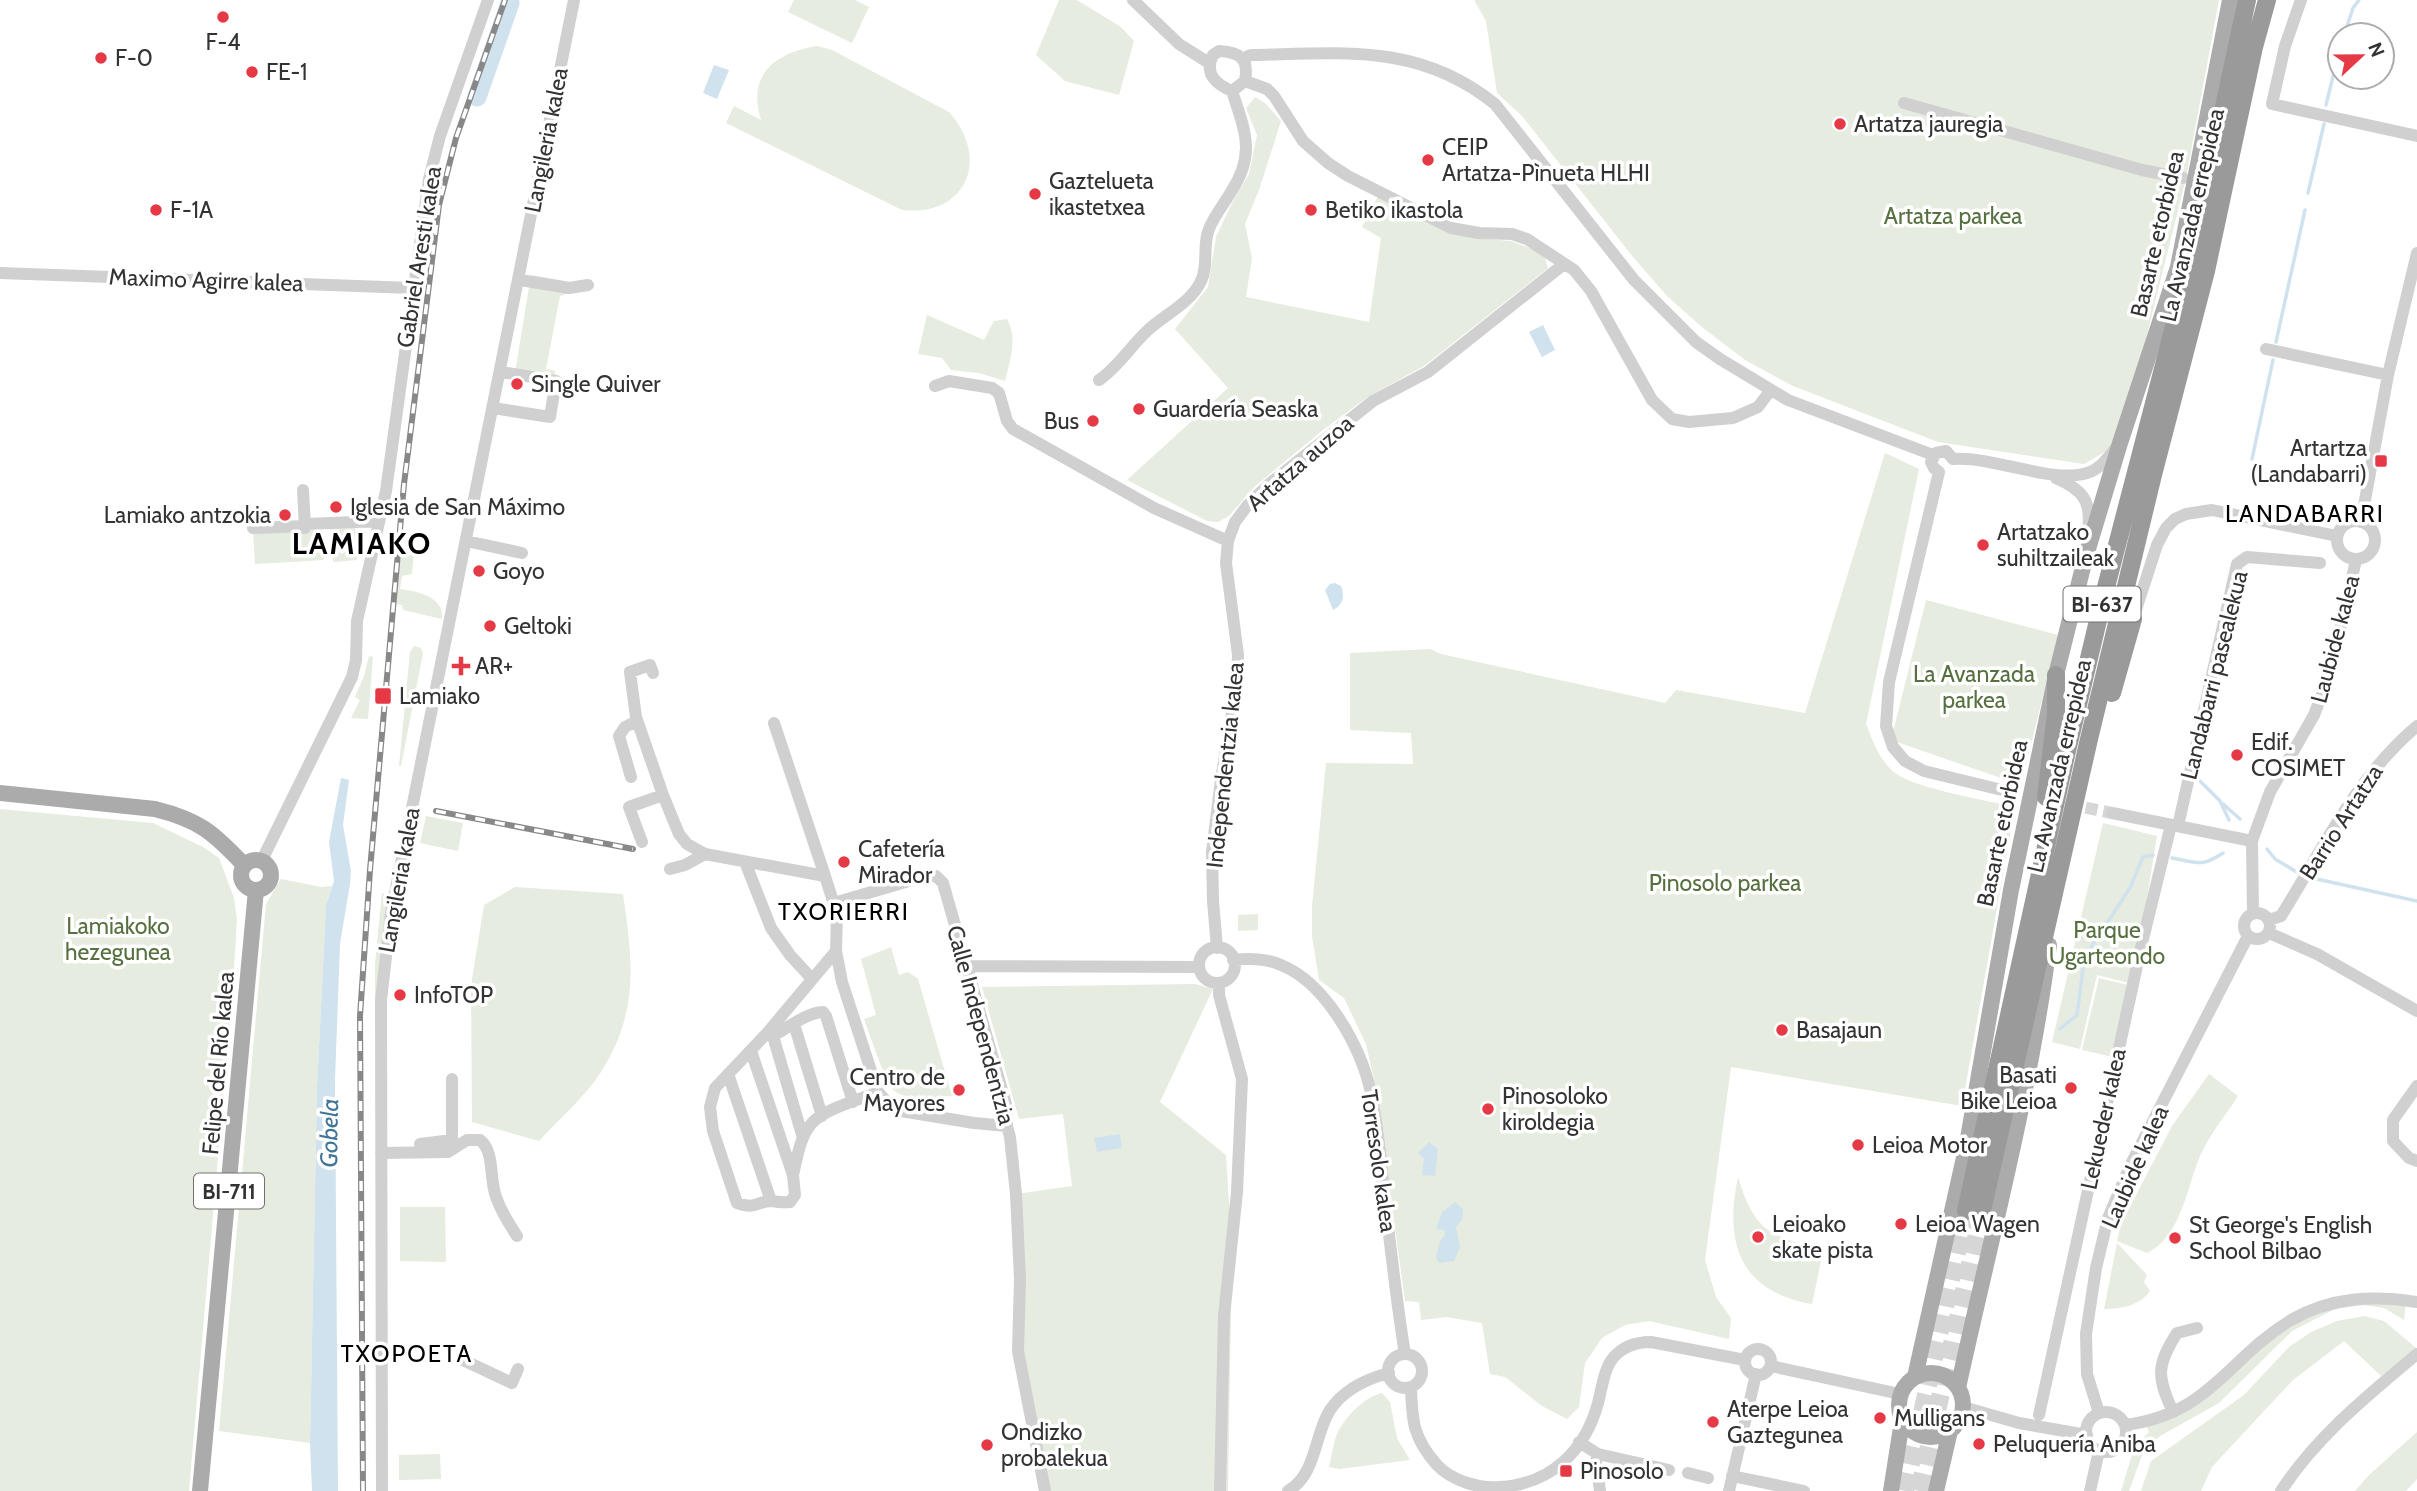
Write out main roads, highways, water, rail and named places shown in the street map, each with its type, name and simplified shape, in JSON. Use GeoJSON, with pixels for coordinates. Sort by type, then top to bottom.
{"type":"FeatureCollection","features":[{"type":"Feature","properties":{"kind":"highway","name":"La Avanzada errepidea"},"geometry":{"type":"LineString","coordinates":[[2248,0],[2189,269],[2077,711],[2031,915],[1973,1213],[2058,877],[2153,475],[2206,271],[2254,47],[2267,1]]}},
{"type":"Feature","properties":{"kind":"highway"},"geometry":{"type":"LineString","coordinates":[[2134,478],[2148,395],[2178,267]]}},
{"type":"Feature","properties":{"kind":"highway"},"geometry":{"type":"LineString","coordinates":[[2070,823],[2095,750],[2133,619]]}},
{"type":"Feature","properties":{"kind":"highway"},"geometry":{"type":"LineString","coordinates":[[2031,915],[2056,713],[2056,675]]}},
{"type":"Feature","properties":{"kind":"main road","name":"Basarte etorbidea"},"geometry":{"type":"LineString","coordinates":[[1915,1377],[1967,1144],[2011,890],[2056,675],[2085,559],[2178,267],[2230,0]]}},
{"type":"Feature","properties":{"kind":"main road"},"geometry":{"type":"LineString","coordinates":[[0,793],[155,809],[176,814],[211,831],[244,865]]}},
{"type":"Feature","properties":{"kind":"main road"},"geometry":{"type":"LineString","coordinates":[[262,860],[270,867],[272,878],[266,887],[250,889],[242,881],[244,865],[249,861],[262,860]]}},
{"type":"Feature","properties":{"kind":"main road"},"geometry":{"type":"LineString","coordinates":[[1937,1491],[1950,1431],[1960,1419],[1963,1407],[1958,1388],[2042,1002],[2058,877]]}},
{"type":"Feature","properties":{"kind":"main road","name":"Felipe del Río kalea"},"geometry":{"type":"LineString","coordinates":[[200,1491],[256,890]]}},
{"type":"Feature","properties":{"kind":"main road"},"geometry":{"type":"LineString","coordinates":[[1891,1491],[1902,1421],[1900,1394],[1906,1384],[1926,1373],[1948,1378],[1958,1388]]}},
{"type":"Feature","properties":{"kind":"main road"},"geometry":{"type":"LineString","coordinates":[[1902,1421],[1920,1436],[1931,1437],[1950,1431]]}},
{"type":"Feature","properties":{"kind":"water"},"geometry":{"type":"Polygon","coordinates":[[[714,65],[729,70],[717,99],[703,93],[714,65]]]}},
{"type":"Feature","properties":{"kind":"water"},"geometry":{"type":"Polygon","coordinates":[[[1543,325],[1555,350],[1542,357],[1529,332],[1543,325]]]}},
{"type":"Feature","properties":{"kind":"water"},"geometry":{"type":"Polygon","coordinates":[[[1335,583],[1341,586],[1343,597],[1339,606],[1333,610],[1325,590],[1335,583]]]}},
{"type":"Feature","properties":{"kind":"water","name":"Gobela"},"geometry":{"type":"Polygon","coordinates":[[[341,778],[349,780],[343,825],[351,871],[340,944],[335,1080],[338,1491],[312,1491],[310,1443],[317,1088],[326,905],[334,881],[329,842],[341,778]]]}},
{"type":"Feature","properties":{"kind":"water"},"geometry":{"type":"Polygon","coordinates":[[[1120,1134],[1122,1148],[1097,1152],[1094,1138],[1120,1134]]]}},
{"type":"Feature","properties":{"kind":"water"},"geometry":{"type":"Polygon","coordinates":[[[1429,1142],[1438,1149],[1435,1176],[1422,1175],[1424,1159],[1418,1153],[1429,1142]]]}},
{"type":"Feature","properties":{"kind":"water"},"geometry":{"type":"Polygon","coordinates":[[[1455,1202],[1463,1209],[1462,1220],[1456,1227],[1460,1247],[1454,1261],[1439,1263],[1436,1258],[1440,1241],[1445,1235],[1444,1230],[1436,1229],[1442,1212],[1455,1202]]]}},
{"type":"Feature","properties":{"kind":"waterway"},"geometry":{"type":"LineString","coordinates":[[2349,21],[2359,0]]}},
{"type":"Feature","properties":{"kind":"waterway"},"geometry":{"type":"LineString","coordinates":[[477,97],[510,3]]}},
{"type":"Feature","properties":{"kind":"waterway"},"geometry":{"type":"LineString","coordinates":[[2326,105],[2329,91]]}},
{"type":"Feature","properties":{"kind":"waterway"},"geometry":{"type":"LineString","coordinates":[[2308,193],[2324,124]]}},
{"type":"Feature","properties":{"kind":"waterway"},"geometry":{"type":"LineString","coordinates":[[2276,342],[2305,210]]}},
{"type":"Feature","properties":{"kind":"waterway"},"geometry":{"type":"LineString","coordinates":[[2252,459],[2273,360]]}},
{"type":"Feature","properties":{"kind":"waterway"},"geometry":{"type":"LineString","coordinates":[[2200,781],[2220,801],[2229,820]]}},
{"type":"Feature","properties":{"kind":"waterway"},"geometry":{"type":"LineString","coordinates":[[2223,804],[2240,819]]}},
{"type":"Feature","properties":{"kind":"waterway"},"geometry":{"type":"LineString","coordinates":[[2267,849],[2275,859],[2300,874]]}},
{"type":"Feature","properties":{"kind":"waterway"},"geometry":{"type":"LineString","coordinates":[[2172,858],[2204,862],[2223,853]]}},
{"type":"Feature","properties":{"kind":"waterway"},"geometry":{"type":"LineString","coordinates":[[2060,1029],[2077,1015],[2084,961],[2090,949],[2130,888],[2143,857],[2153,855]]}},
{"type":"Feature","properties":{"kind":"waterway"},"geometry":{"type":"LineString","coordinates":[[2312,878],[2417,901]]}},
{"type":"Feature","properties":{"kind":"tunnel"},"geometry":{"type":"LineString","coordinates":[[2068,804],[2112,813]]}},
{"type":"Feature","properties":{"kind":"tunnel"},"geometry":{"type":"LineString","coordinates":[[1905,1491],[1966,1211]]}},
{"type":"Feature","properties":{"kind":"tunnel"},"geometry":{"type":"LineString","coordinates":[[1919,1491],[1981,1215]]}},
{"type":"Feature","properties":{"kind":"railway"},"geometry":{"type":"LineString","coordinates":[[363,1491],[360,1016],[404,484],[439,205],[456,138],[505,0]]}},
{"type":"Feature","properties":{"kind":"railway"},"geometry":{"type":"LineString","coordinates":[[436,811],[633,849]]}},
{"type":"Feature","properties":{"kind":"place","name":"F-4"},"geometry":{"type":"Point","coordinates":[223,17]}},
{"type":"Feature","properties":{"kind":"place","name":"F-0"},"geometry":{"type":"Point","coordinates":[101,58]}},
{"type":"Feature","properties":{"kind":"place","name":"FE-1"},"geometry":{"type":"Point","coordinates":[252,72]}},
{"type":"Feature","properties":{"kind":"place","name":"Artatza jauregia"},"geometry":{"type":"Point","coordinates":[1840,124]}},
{"type":"Feature","properties":{"kind":"place","name":"CEIP Artatza-Pìnueta HLHI"},"geometry":{"type":"Point","coordinates":[1428,160]}},
{"type":"Feature","properties":{"kind":"place","name":"Gaztelueta ikastetxea"},"geometry":{"type":"Point","coordinates":[1035,194]}},
{"type":"Feature","properties":{"kind":"place","name":"F-1A"},"geometry":{"type":"Point","coordinates":[156,210]}},
{"type":"Feature","properties":{"kind":"place","name":"Betiko ikastola"},"geometry":{"type":"Point","coordinates":[1311,210]}},
{"type":"Feature","properties":{"kind":"place","name":"Single Quiver"},"geometry":{"type":"Point","coordinates":[517,384]}},
{"type":"Feature","properties":{"kind":"place","name":"Guardería Seaska"},"geometry":{"type":"Point","coordinates":[1139,409]}},
{"type":"Feature","properties":{"kind":"place","name":"Bus"},"geometry":{"type":"Point","coordinates":[1093,421]}},
{"type":"Feature","properties":{"kind":"place","name":"Artartza (Landabarri)"},"geometry":{"type":"Point","coordinates":[2381,461]}},
{"type":"Feature","properties":{"kind":"place","name":"Iglesia de San Máximo"},"geometry":{"type":"Point","coordinates":[336,507]}},
{"type":"Feature","properties":{"kind":"place","name":"Lamiako antzokia"},"geometry":{"type":"Point","coordinates":[285,515]}},
{"type":"Feature","properties":{"kind":"place","name":"Artatzako suhiltzaileak"},"geometry":{"type":"Point","coordinates":[1983,545]}},
{"type":"Feature","properties":{"kind":"place","name":"Goyo"},"geometry":{"type":"Point","coordinates":[479,571]}},
{"type":"Feature","properties":{"kind":"place","name":"Geltoki"},"geometry":{"type":"Point","coordinates":[490,626]}},
{"type":"Feature","properties":{"kind":"place","name":"AR+"},"geometry":{"type":"Point","coordinates":[461,666]}},
{"type":"Feature","properties":{"kind":"place","name":"Lamiako"},"geometry":{"type":"Point","coordinates":[383,696]}},
{"type":"Feature","properties":{"kind":"place","name":"Edif. COSIMET"},"geometry":{"type":"Point","coordinates":[2237,755]}},
{"type":"Feature","properties":{"kind":"place","name":"Cafetería Mirador"},"geometry":{"type":"Point","coordinates":[844,862]}},
{"type":"Feature","properties":{"kind":"place","name":"InfoTOP"},"geometry":{"type":"Point","coordinates":[400,995]}},
{"type":"Feature","properties":{"kind":"place","name":"Basajaun"},"geometry":{"type":"Point","coordinates":[1782,1030]}},
{"type":"Feature","properties":{"kind":"place","name":"Basati Bike Leioa"},"geometry":{"type":"Point","coordinates":[2071,1088]}},
{"type":"Feature","properties":{"kind":"place","name":"Centro de Mayores"},"geometry":{"type":"Point","coordinates":[959,1090]}},
{"type":"Feature","properties":{"kind":"place","name":"Pinosoloko kiroldegia"},"geometry":{"type":"Point","coordinates":[1488,1109]}},
{"type":"Feature","properties":{"kind":"place","name":"Leioa Motor"},"geometry":{"type":"Point","coordinates":[1858,1145]}},
{"type":"Feature","properties":{"kind":"place","name":"Leioa Wagen"},"geometry":{"type":"Point","coordinates":[1901,1224]}},
{"type":"Feature","properties":{"kind":"place","name":"Leioako skate pista"},"geometry":{"type":"Point","coordinates":[1758,1237]}},
{"type":"Feature","properties":{"kind":"place","name":"St George's English School Bilbao"},"geometry":{"type":"Point","coordinates":[2175,1238]}},
{"type":"Feature","properties":{"kind":"place","name":"Mulligans"},"geometry":{"type":"Point","coordinates":[1880,1418]}},
{"type":"Feature","properties":{"kind":"place","name":"Aterpe Leioa Gaztegunea"},"geometry":{"type":"Point","coordinates":[1713,1422]}},
{"type":"Feature","properties":{"kind":"place","name":"Peluquería Aniba"},"geometry":{"type":"Point","coordinates":[1979,1444]}},
{"type":"Feature","properties":{"kind":"place","name":"Ondizko probalekua"},"geometry":{"type":"Point","coordinates":[987,1445]}},
{"type":"Feature","properties":{"kind":"place","name":"Pinosolo"},"geometry":{"type":"Point","coordinates":[1566,1471]}},
{"type":"Feature","properties":{"kind":"district","name":"LANDABARRI"},"geometry":{"type":"Point","coordinates":[2305,513]}},
{"type":"Feature","properties":{"kind":"district","name":"LAMIAKO"},"geometry":{"type":"Point","coordinates":[362,543]}},
{"type":"Feature","properties":{"kind":"district","name":"TXORIERRI"},"geometry":{"type":"Point","coordinates":[844,911]}},
{"type":"Feature","properties":{"kind":"district","name":"TXOPOETA"},"geometry":{"type":"Point","coordinates":[407,1353]}},
{"type":"Feature","properties":{"kind":"park label","name":"Artatza parkea"},"geometry":{"type":"Point","coordinates":[1953,216]}},
{"type":"Feature","properties":{"kind":"park label","name":"La Avanzada parkea"},"geometry":{"type":"Point","coordinates":[1974,687]}},
{"type":"Feature","properties":{"kind":"park label","name":"Pinosolo parkea"},"geometry":{"type":"Point","coordinates":[1725,883]}},
{"type":"Feature","properties":{"kind":"park label","name":"Lamiakoko hezegunea"},"geometry":{"type":"Point","coordinates":[118,939]}},
{"type":"Feature","properties":{"kind":"park label","name":"Parque Ugarteondo"},"geometry":{"type":"Point","coordinates":[2107,943]}}]}
